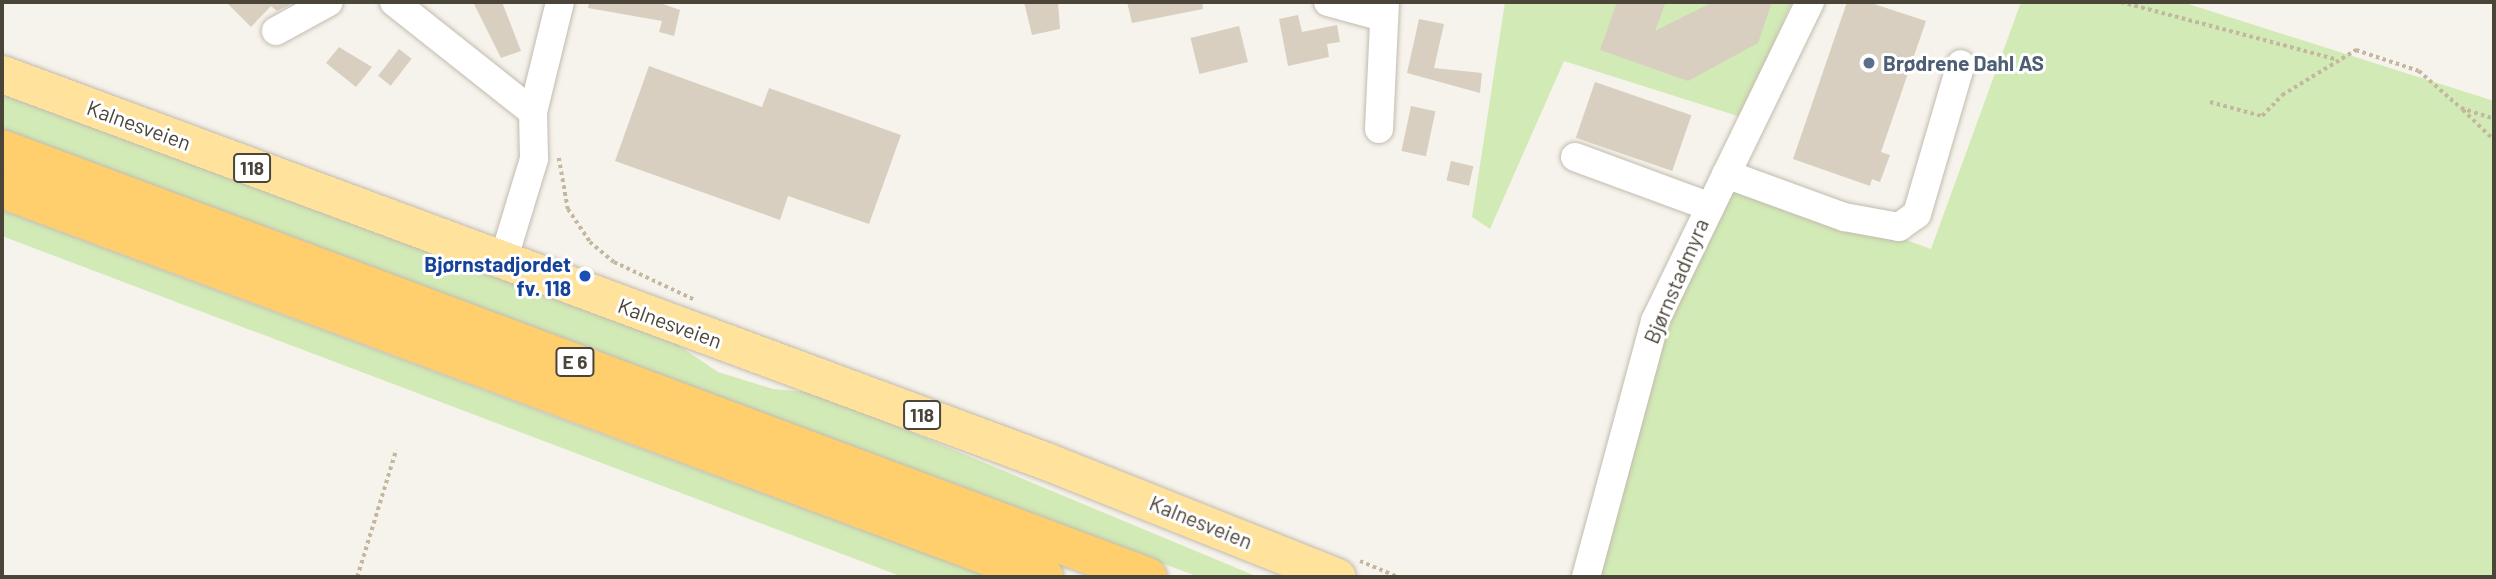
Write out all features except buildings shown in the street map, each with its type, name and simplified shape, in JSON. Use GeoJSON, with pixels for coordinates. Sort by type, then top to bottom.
{"type":"FeatureCollection","features":[{"type":"Feature","properties":{"kind":"highway","name":"E 6"},"geometry":{"type":"LineString","coordinates":[[2,149],[1148,577]]}},
{"type":"Feature","properties":{"kind":"highway","name":"E 6"},"geometry":{"type":"LineString","coordinates":[[2,189],[1044,577]]}},
{"type":"Feature","properties":{"kind":"main road","name":"Kalnesveien"},"geometry":{"type":"LineString","coordinates":[[2,74],[1046,461],[1345,568]]}},
{"type":"Feature","properties":{"kind":"street"},"geometry":{"type":"LineString","coordinates":[[276,32],[329,2]]}},
{"type":"Feature","properties":{"kind":"street"},"geometry":{"type":"LineString","coordinates":[[394,2],[533,112]]}},
{"type":"Feature","properties":{"kind":"street"},"geometry":{"type":"LineString","coordinates":[[503,261],[534,159],[533,112],[560,2]]}},
{"type":"Feature","properties":{"kind":"street"},"geometry":{"type":"LineString","coordinates":[[1328,2],[1384,9],[1379,130]]}},
{"type":"Feature","properties":{"kind":"street","name":"Bjørnstadmyra"},"geometry":{"type":"LineString","coordinates":[[1586,577],[1655,321],[1708,206],[1810,2]]}},
{"type":"Feature","properties":{"kind":"street"},"geometry":{"type":"LineString","coordinates":[[1726,174],[1869,225],[1899,227],[1917,214],[1961,64]]}},
{"type":"Feature","properties":{"kind":"street"},"geometry":{"type":"LineString","coordinates":[[1575,157],[1708,206]]}},
{"type":"Feature","properties":{"kind":"path"},"geometry":{"type":"LineString","coordinates":[[2121,2],[2335,59]]}},
{"type":"Feature","properties":{"kind":"path"},"geometry":{"type":"LineString","coordinates":[[2210,102],[2262,116],[2335,59],[2371,51],[2434,79],[2494,140]]}},
{"type":"Feature","properties":{"kind":"path"},"geometry":{"type":"LineString","coordinates":[[2461,108],[2494,119]]}},
{"type":"Feature","properties":{"kind":"path"},"geometry":{"type":"LineString","coordinates":[[559,150],[564,198],[590,242],[614,262],[707,306]]}},
{"type":"Feature","properties":{"kind":"path"},"geometry":{"type":"LineString","coordinates":[[357,577],[396,450]]}},
{"type":"Feature","properties":{"kind":"path"},"geometry":{"type":"LineString","coordinates":[[1345,568],[1398,577]]}},
{"type":"Feature","properties":{"kind":"green space"},"geometry":{"type":"Polygon","coordinates":[[[1505,2],[1792,2],[1741,117],[1564,61],[1490,229],[1472,217],[1505,2]]]}},
{"type":"Feature","properties":{"kind":"green space"},"geometry":{"type":"Polygon","coordinates":[[[2021,2],[2182,2],[2494,101],[2494,577],[1586,577],[1624,420],[1726,174],[1931,249],[2021,2]]]}},
{"type":"Feature","properties":{"kind":"green space"},"geometry":{"type":"Polygon","coordinates":[[[2,88],[669,339],[718,372],[773,389],[817,393],[1258,577],[1199,577],[2,130],[2,88]]]}},
{"type":"Feature","properties":{"kind":"green space"},"geometry":{"type":"Polygon","coordinates":[[[2,210],[990,577],[903,577],[2,236],[2,210]]]}},
{"type":"Feature","properties":{"kind":"place","name":"Brødrene Dahl AS"},"geometry":{"type":"Point","coordinates":[1869,63]}},
{"type":"Feature","properties":{"kind":"place","name":"Bjørnstadjordet fv. 118"},"geometry":{"type":"Point","coordinates":[585,276]}}]}
